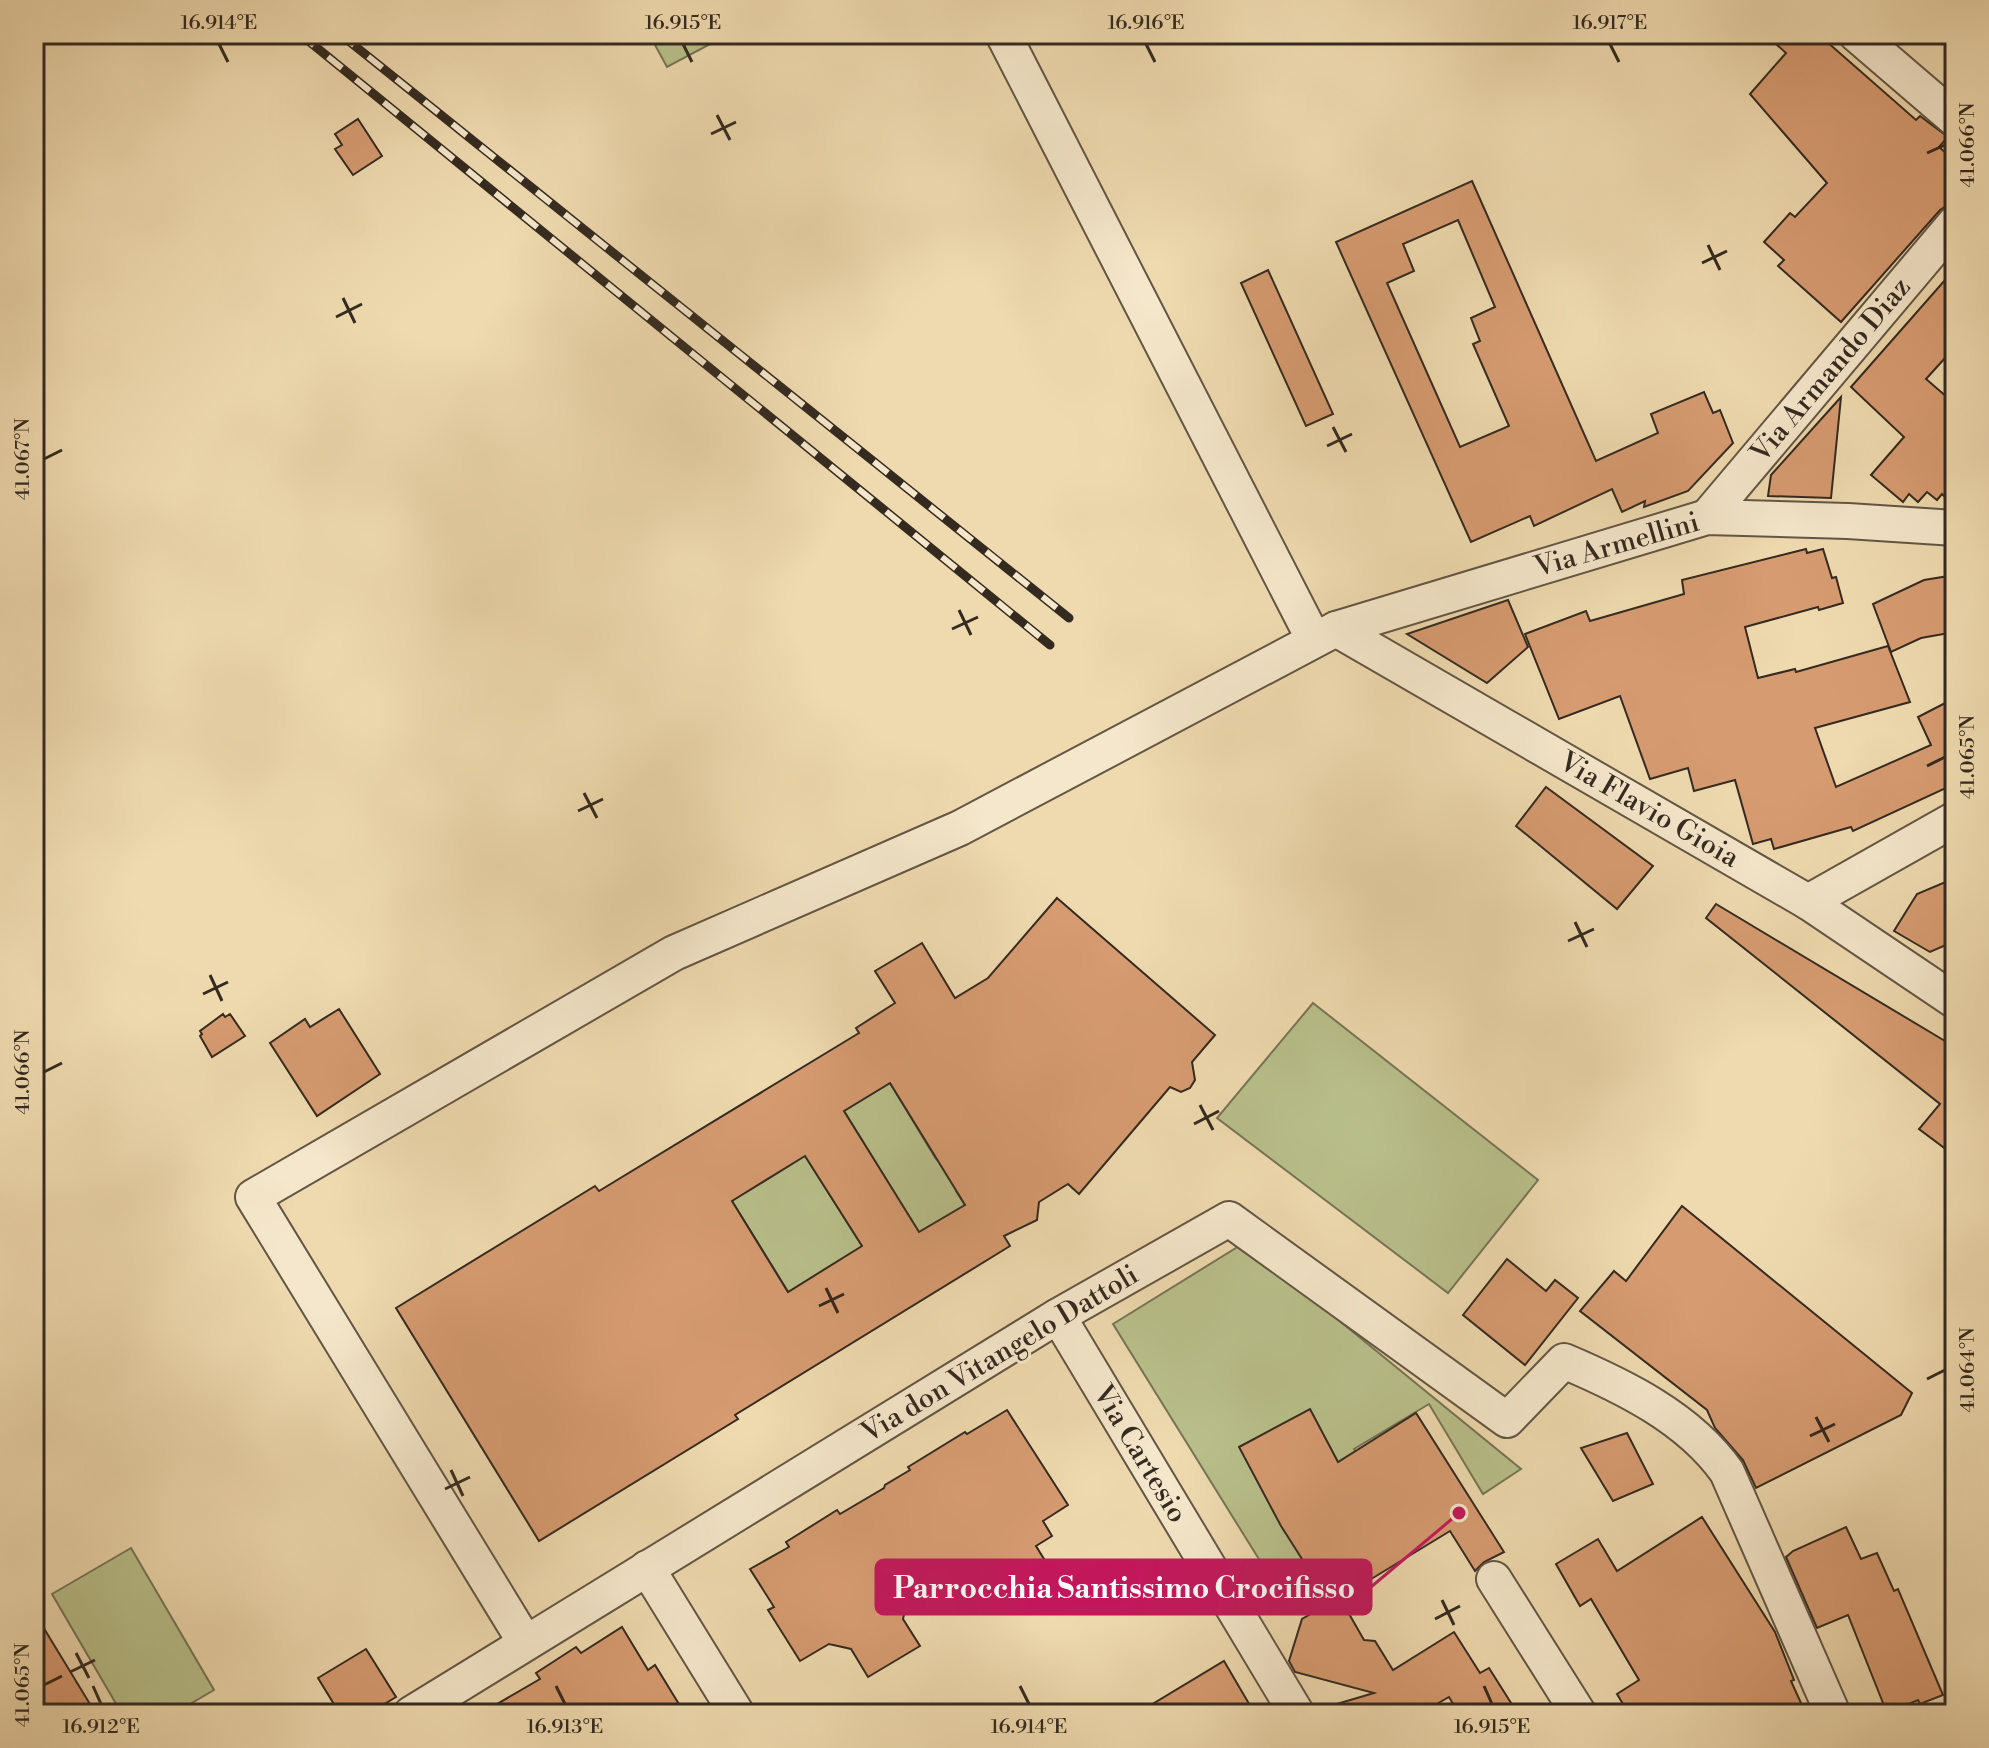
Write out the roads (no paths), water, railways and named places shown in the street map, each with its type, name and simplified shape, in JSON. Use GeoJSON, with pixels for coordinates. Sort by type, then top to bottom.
{"type":"FeatureCollection","features":[{"type":"Feature","properties":{"kind":"street"},"geometry":{"type":"LineString","coordinates":[[1003,34],[1325,635]]}},
{"type":"Feature","properties":{"kind":"street"},"geometry":{"type":"LineString","coordinates":[[1856,34],[1955,119]]}},
{"type":"Feature","properties":{"kind":"street","name":"Via Armando Diaz"},"geometry":{"type":"LineString","coordinates":[[1707,517],[1955,223]]}},
{"type":"Feature","properties":{"kind":"street","name":"Via Armellini"},"geometry":{"type":"LineString","coordinates":[[525,1642],[253,1197],[674,953],[939,839],[1325,635],[1707,517],[1955,528]]}},
{"type":"Feature","properties":{"kind":"street","name":"Via Flavio Gioia"},"geometry":{"type":"LineString","coordinates":[[1325,635],[1808,902],[1955,1001]]}},
{"type":"Feature","properties":{"kind":"street"},"geometry":{"type":"LineString","coordinates":[[1808,902],[1955,819]]}},
{"type":"Feature","properties":{"kind":"street","name":"Via don Vitangelo Dattoli"},"geometry":{"type":"LineString","coordinates":[[411,1714],[1058,1316],[1229,1219],[1507,1420],[1564,1361],[1602,1377],[1669,1416],[1706,1446],[1727,1472],[1833,1714]]}},
{"type":"Feature","properties":{"kind":"street","name":"Via Cartesio"},"geometry":{"type":"LineString","coordinates":[[1058,1316],[1297,1714]]}},
{"type":"Feature","properties":{"kind":"street"},"geometry":{"type":"LineString","coordinates":[[647,1568],[737,1714]]}},
{"type":"Feature","properties":{"kind":"street"},"geometry":{"type":"LineString","coordinates":[[1494,1579],[1579,1714]]}},
{"type":"Feature","properties":{"kind":"railway"},"geometry":{"type":"LineString","coordinates":[[300,34],[1050,645]]}},
{"type":"Feature","properties":{"kind":"railway"},"geometry":{"type":"LineString","coordinates":[[340,34],[1069,618]]}},
{"type":"Feature","properties":{"kind":"place","name":"Parrocchia Santissimo Crocifisso"},"geometry":{"type":"Point","coordinates":[1459,1513]}}]}
